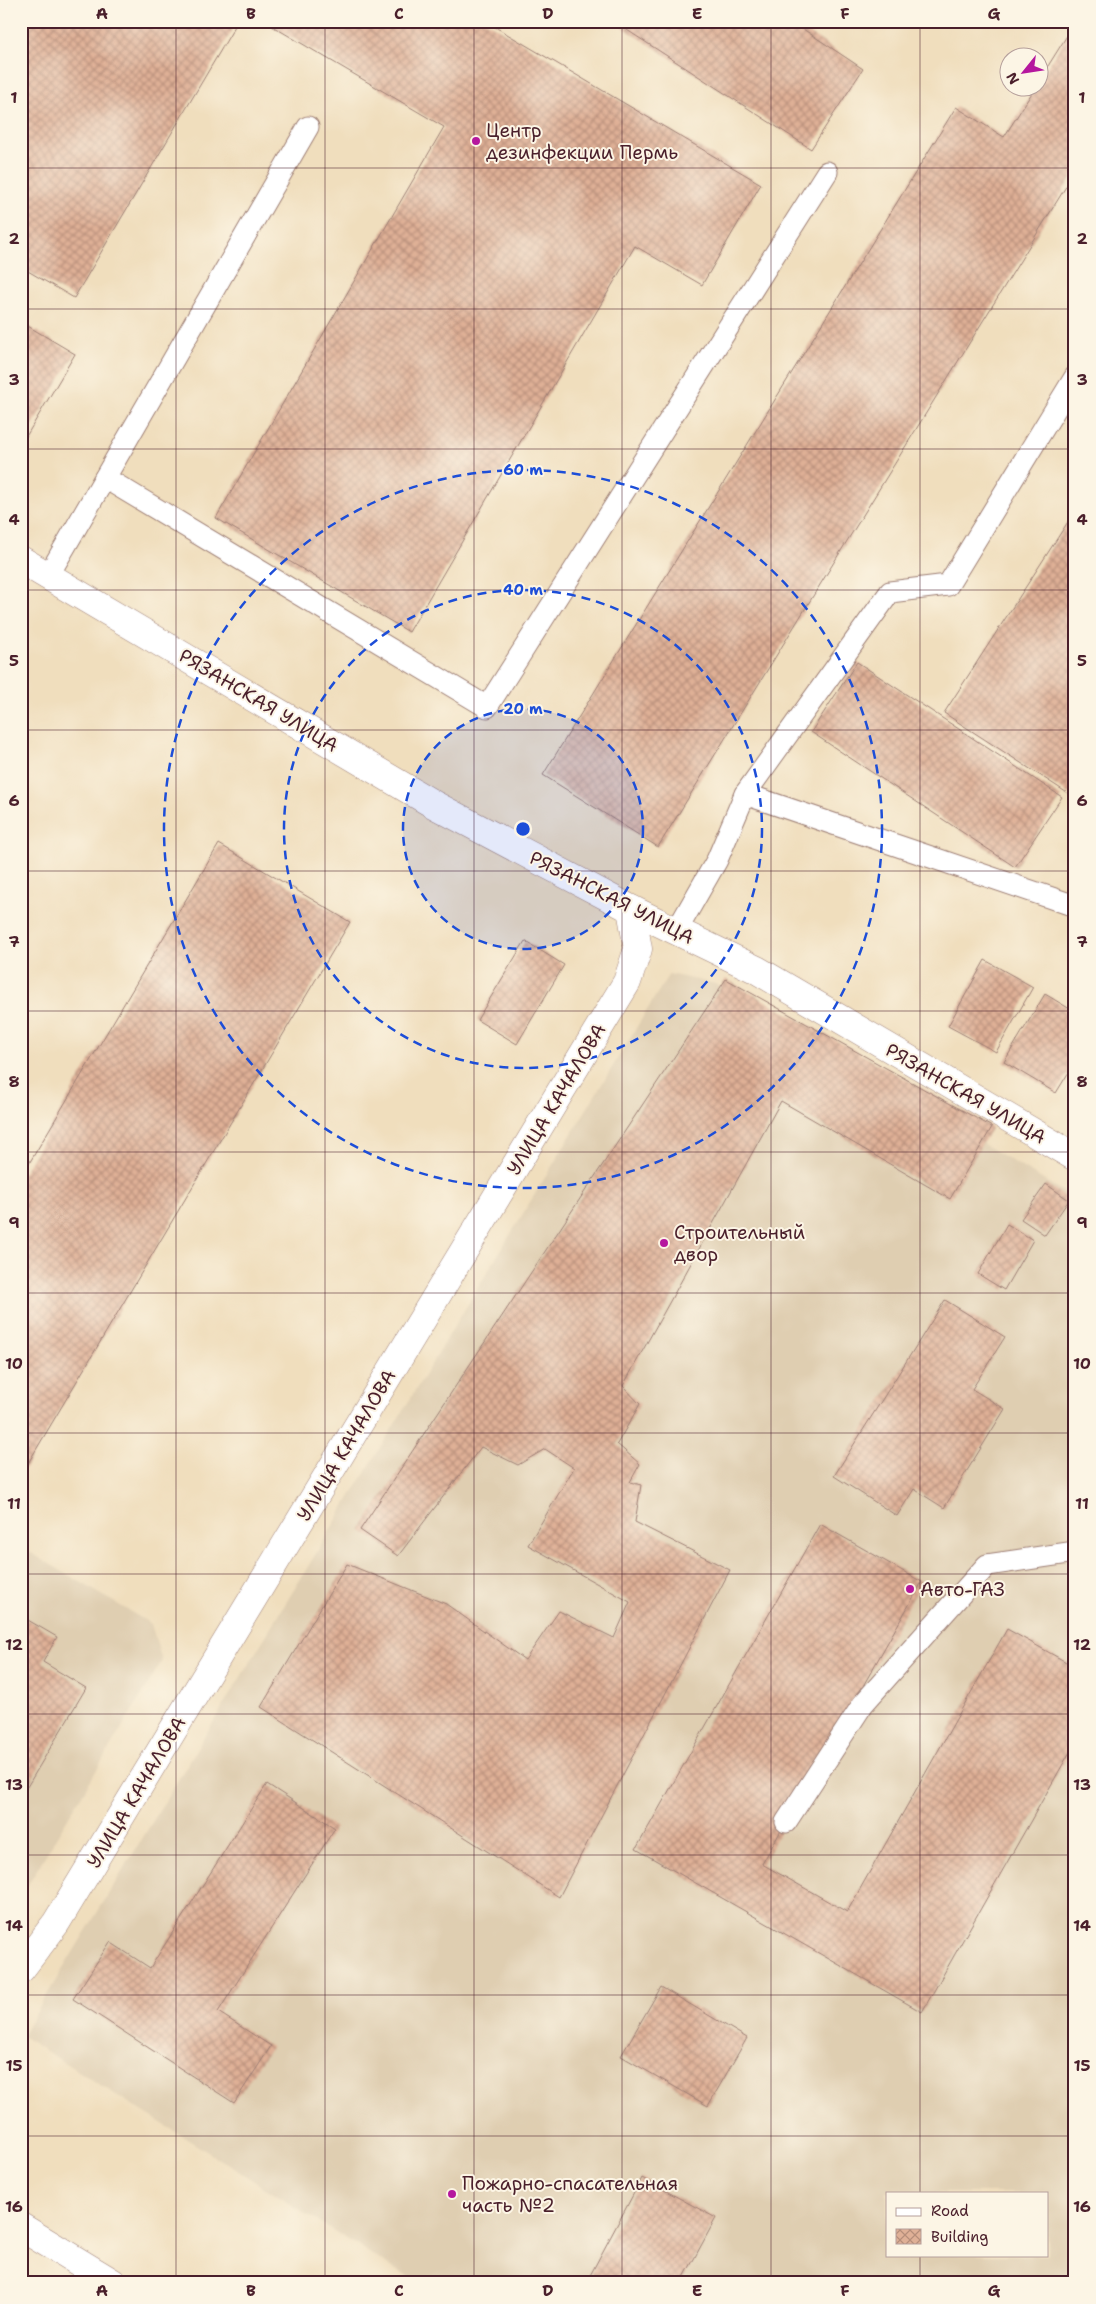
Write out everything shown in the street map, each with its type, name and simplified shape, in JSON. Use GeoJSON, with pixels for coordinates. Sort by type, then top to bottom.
{"type":"FeatureCollection","features":[{"type":"Feature","properties":{"kind":"street","name":"РЯЗАНСКАЯ УЛИЦА"},"geometry":{"type":"LineString","coordinates":[[21,560],[433,804],[632,909],[757,970],[1075,1157]]}},
{"type":"Feature","properties":{"kind":"street","name":"УЛИЦА КАЧАЛОВА"},"geometry":{"type":"LineString","coordinates":[[21,1969],[56,1923],[627,982],[638,949],[632,909]]}},
{"type":"Feature","properties":{"kind":"street"},"geometry":{"type":"LineString","coordinates":[[21,2227],[113,2283]]}},
{"type":"Feature","properties":{"kind":"lane"},"geometry":{"type":"LineString","coordinates":[[48,576],[308,126]]}},
{"type":"Feature","properties":{"kind":"lane"},"geometry":{"type":"LineString","coordinates":[[105,478],[487,707],[827,172]]}},
{"type":"Feature","properties":{"kind":"lane"},"geometry":{"type":"LineString","coordinates":[[677,930],[717,860],[745,794],[890,592],[948,585],[1075,377]]}},
{"type":"Feature","properties":{"kind":"lane"},"geometry":{"type":"LineString","coordinates":[[745,794],[1075,906]]}},
{"type":"Feature","properties":{"kind":"lane"},"geometry":{"type":"LineString","coordinates":[[786,1822],[863,1704],[987,1565],[1075,1552]]}},
{"type":"Feature","properties":{"kind":"shaded area"},"geometry":{"type":"Polygon","coordinates":[[[669,974],[716,984],[1075,1199],[1075,2283],[417,2283],[22,2036],[669,974]]]}},
{"type":"Feature","properties":{"kind":"shaded area"},"geometry":{"type":"Polygon","coordinates":[[[21,1547],[151,1624],[162,1661],[21,1896],[21,1547]]]}},
{"type":"Feature","properties":{"kind":"building"},"geometry":{"type":"Polygon","coordinates":[[[21,21],[238,21],[74,298],[21,267],[21,21]]]}},
{"type":"Feature","properties":{"kind":"building"},"geometry":{"type":"Polygon","coordinates":[[[275,21],[485,21],[761,184],[702,285],[635,246],[409,632],[216,518],[444,127],[272,26],[275,21]]]}},
{"type":"Feature","properties":{"kind":"building"},"geometry":{"type":"Polygon","coordinates":[[[613,21],[791,21],[863,69],[811,149],[613,21]]]}},
{"type":"Feature","properties":{"kind":"building"},"geometry":{"type":"Polygon","coordinates":[[[1068,34],[1075,38],[1075,172],[658,847],[543,775],[956,107],[1004,137],[1029,98],[1048,98],[1048,66],[1068,34]]]}},
{"type":"Feature","properties":{"kind":"building"},"geometry":{"type":"Polygon","coordinates":[[[21,322],[75,354],[21,445],[21,322]]]}},
{"type":"Feature","properties":{"kind":"building"},"geometry":{"type":"Polygon","coordinates":[[[1075,511],[1075,798],[944,713],[1075,511]]]}},
{"type":"Feature","properties":{"kind":"building"},"geometry":{"type":"Polygon","coordinates":[[[857,662],[1062,797],[1015,867],[811,732],[857,662]]]}},
{"type":"Feature","properties":{"kind":"building"},"geometry":{"type":"Polygon","coordinates":[[[219,844],[350,922],[21,1475],[21,1177],[219,844]]]}},
{"type":"Feature","properties":{"kind":"building"},"geometry":{"type":"Polygon","coordinates":[[[525,941],[564,965],[517,1044],[477,1020],[525,941]]]}},
{"type":"Feature","properties":{"kind":"building"},"geometry":{"type":"Polygon","coordinates":[[[985,960],[1033,987],[996,1052],[948,1026],[985,960]]]}},
{"type":"Feature","properties":{"kind":"building"},"geometry":{"type":"Polygon","coordinates":[[[726,979],[992,1127],[950,1199],[781,1101],[623,1386],[640,1404],[617,1444],[640,1464],[630,1482],[641,1485],[635,1522],[730,1570],[559,1897],[261,1707],[347,1564],[446,1604],[525,1660],[559,1611],[614,1638],[630,1602],[528,1545],[574,1468],[545,1449],[518,1465],[481,1447],[398,1556],[360,1530],[726,979]]]}},
{"type":"Feature","properties":{"kind":"building"},"geometry":{"type":"Polygon","coordinates":[[[1045,994],[1075,1012],[1075,1062],[1056,1093],[1004,1062],[1045,994]]]}},
{"type":"Feature","properties":{"kind":"building"},"geometry":{"type":"Polygon","coordinates":[[[1046,1184],[1069,1200],[1045,1235],[1021,1219],[1046,1184]]]}},
{"type":"Feature","properties":{"kind":"building"},"geometry":{"type":"Polygon","coordinates":[[[1007,1224],[1033,1240],[1004,1290],[978,1274],[1007,1224]]]}},
{"type":"Feature","properties":{"kind":"building"},"geometry":{"type":"Polygon","coordinates":[[[945,1300],[1005,1337],[972,1389],[1005,1409],[944,1508],[914,1489],[897,1516],[834,1476],[945,1300]]]}},
{"type":"Feature","properties":{"kind":"building"},"geometry":{"type":"Polygon","coordinates":[[[820,1524],[922,1582],[762,1864],[847,1912],[1007,1629],[1075,1667],[1075,1743],[922,2012],[636,1849],[820,1524]]]}},
{"type":"Feature","properties":{"kind":"building"},"geometry":{"type":"Polygon","coordinates":[[[21,1616],[57,1637],[43,1662],[86,1688],[21,1797],[21,1647],[23,1644],[21,1643],[21,1616]]]}},
{"type":"Feature","properties":{"kind":"building"},"geometry":{"type":"Polygon","coordinates":[[[267,1784],[335,1828],[218,2012],[271,2046],[234,2103],[73,1999],[110,1942],[150,1968],[267,1784]]]}},
{"type":"Feature","properties":{"kind":"building"},"geometry":{"type":"Polygon","coordinates":[[[21,1845],[26,1854],[21,1860],[21,1845]]]}},
{"type":"Feature","properties":{"kind":"building"},"geometry":{"type":"Polygon","coordinates":[[[661,1987],[747,2038],[708,2106],[621,2056],[661,1987]]]}},
{"type":"Feature","properties":{"kind":"building"},"geometry":{"type":"Polygon","coordinates":[[[642,2178],[716,2218],[681,2283],[586,2283],[642,2178]]]}},
{"type":"Feature","properties":{"kind":"place","name":"Центр дезинфекции Пермь"},"geometry":{"type":"Point","coordinates":[476,141]}},
{"type":"Feature","properties":{"kind":"place","name":"Строительный двор"},"geometry":{"type":"Point","coordinates":[664,1243]}},
{"type":"Feature","properties":{"kind":"place","name":"Авто-ГАЗ"},"geometry":{"type":"Point","coordinates":[910,1589]}},
{"type":"Feature","properties":{"kind":"place","name":"Пожарно-спасательная часть №2"},"geometry":{"type":"Point","coordinates":[452,2194]}}]}
